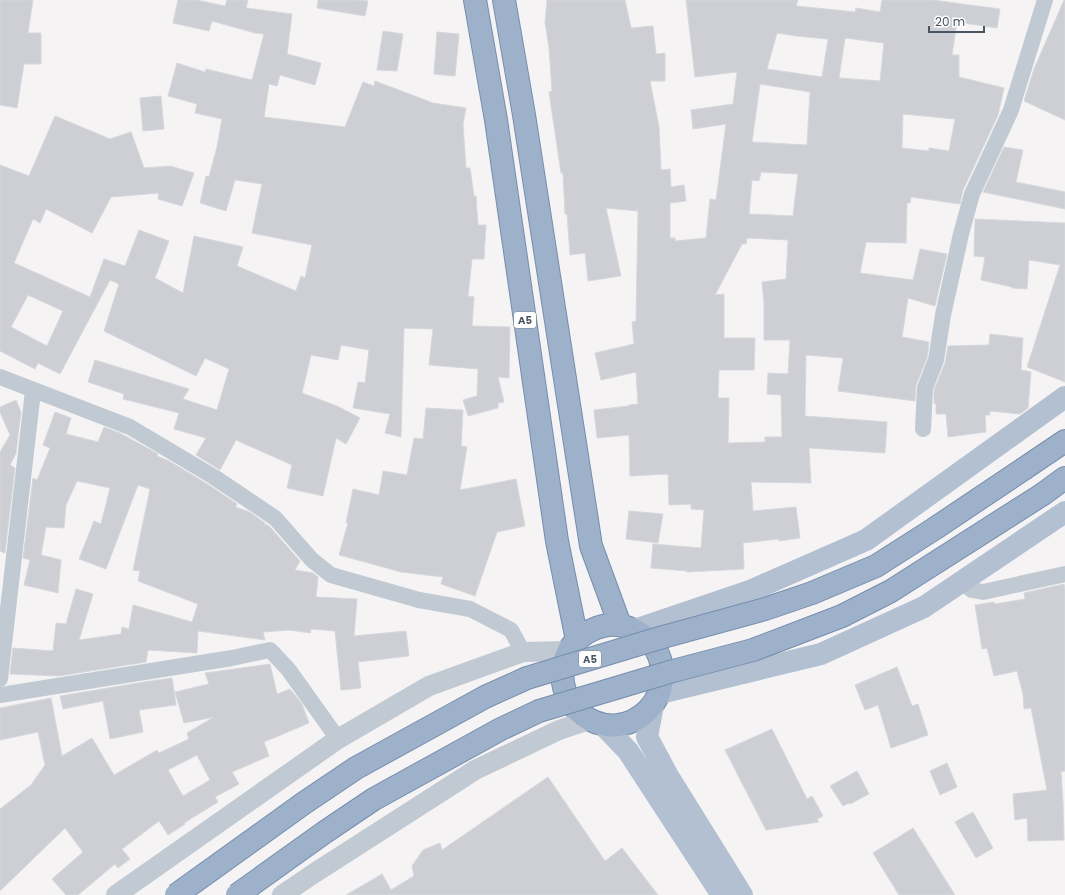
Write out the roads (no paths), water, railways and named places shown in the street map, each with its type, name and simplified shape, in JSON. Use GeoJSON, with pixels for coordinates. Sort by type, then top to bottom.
{"type":"FeatureCollection","features":[{"type":"Feature","properties":{"kind":"highway","name":"A5"},"geometry":{"type":"LineString","coordinates":[[475,0],[497,127],[572,645]]}},
{"type":"Feature","properties":{"kind":"highway"},"geometry":{"type":"LineString","coordinates":[[504,0],[524,115],[591,546],[628,627]]}},
{"type":"Feature","properties":{"kind":"highway","name":"A5"},"geometry":{"type":"LineString","coordinates":[[176,895],[304,803],[356,768],[485,697],[527,678],[663,637],[765,609],[812,593],[876,566],[1065,441]]}},
{"type":"Feature","properties":{"kind":"highway"},"geometry":{"type":"LineString","coordinates":[[237,895],[374,799],[501,729],[540,711],[673,671],[753,650],[842,616],[891,591],[1043,494],[1065,478]]}},
{"type":"Feature","properties":{"kind":"highway"},"geometry":{"type":"LineString","coordinates":[[604,625],[628,627],[649,640],[659,654],[662,667],[662,680],[656,699],[643,715],[631,722],[617,726],[596,722],[578,712],[568,699],[563,683],[563,667],[572,645],[589,630],[604,625]]}},
{"type":"Feature","properties":{"kind":"main road"},"geometry":{"type":"LineString","coordinates":[[628,627],[750,591],[866,540],[1065,397]]}},
{"type":"Feature","properties":{"kind":"main road"},"geometry":{"type":"LineString","coordinates":[[742,895],[668,776],[647,737],[656,699],[821,654],[924,607],[1065,512]]}},
{"type":"Feature","properties":{"kind":"main road"},"geometry":{"type":"LineString","coordinates":[[596,722],[628,751],[722,895]]}},
{"type":"Feature","properties":{"kind":"street"},"geometry":{"type":"LineString","coordinates":[[923,429],[925,388],[936,360],[943,315],[961,234],[972,194],[1011,110],[1045,0]]}},
{"type":"Feature","properties":{"kind":"street"},"geometry":{"type":"LineString","coordinates":[[0,377],[130,427],[214,477],[275,518],[312,560],[331,575],[419,600],[470,609],[511,630],[523,652]]}},
{"type":"Feature","properties":{"kind":"street"},"geometry":{"type":"LineString","coordinates":[[0,679],[33,390]]}},
{"type":"Feature","properties":{"kind":"street"},"geometry":{"type":"LineString","coordinates":[[961,582],[972,590],[983,592],[1065,574]]}},
{"type":"Feature","properties":{"kind":"street"},"geometry":{"type":"LineString","coordinates":[[116,895],[338,739],[429,686],[523,652],[572,645]]}},
{"type":"Feature","properties":{"kind":"street"},"geometry":{"type":"LineString","coordinates":[[0,695],[232,658],[270,650],[288,669],[338,739]]}},
{"type":"Feature","properties":{"kind":"street"},"geometry":{"type":"LineString","coordinates":[[282,895],[475,770],[559,730],[596,722]]}}]}
